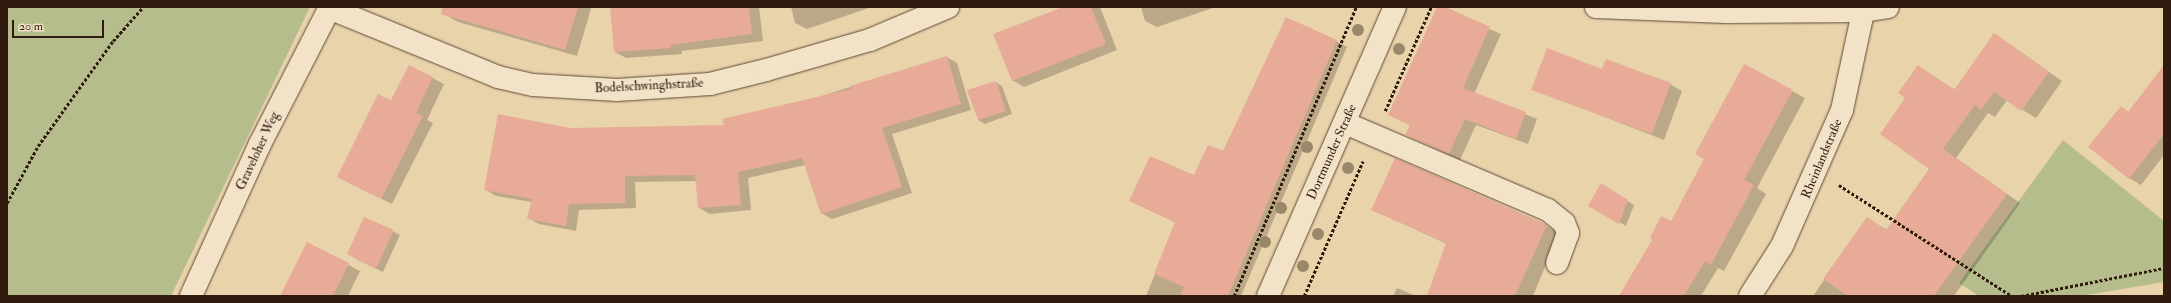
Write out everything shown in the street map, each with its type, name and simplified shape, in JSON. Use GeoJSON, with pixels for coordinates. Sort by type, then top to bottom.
{"type":"FeatureCollection","features":[{"type":"Feature","properties":{"kind":"street","name":"Bodelschwinghstraße"},"geometry":{"type":"LineString","coordinates":[[329,8],[498,77],[534,85],[617,90],[710,84],[766,70],[870,40],[948,7]]}},
{"type":"Feature","properties":{"kind":"street","name":"Dortmunder Straße"},"geometry":{"type":"LineString","coordinates":[[1268,296],[1395,7]]}},
{"type":"Feature","properties":{"kind":"street"},"geometry":{"type":"LineString","coordinates":[[1596,7],[1726,12],[1864,9],[1888,7]]}},
{"type":"Feature","properties":{"kind":"street","name":"Graveloher Weg"},"geometry":{"type":"LineString","coordinates":[[191,296],[260,144],[329,8]]}},
{"type":"Feature","properties":{"kind":"street","name":"Rheinlandstraße"},"geometry":{"type":"LineString","coordinates":[[1750,296],[1782,246],[1818,172],[1842,110],[1864,9]]}},
{"type":"Feature","properties":{"kind":"street"},"geometry":{"type":"LineString","coordinates":[[1345,123],[1548,210],[1564,223],[1568,233],[1557,263]]}},
{"type":"Feature","properties":{"kind":"path"},"geometry":{"type":"LineString","coordinates":[[7,203],[38,146],[113,41],[143,7]]}},
{"type":"Feature","properties":{"kind":"path"},"geometry":{"type":"LineString","coordinates":[[1234,296],[1356,7]]}},
{"type":"Feature","properties":{"kind":"path"},"geometry":{"type":"LineString","coordinates":[[1818,172],[2012,296]]}},
{"type":"Feature","properties":{"kind":"path"},"geometry":{"type":"LineString","coordinates":[[2021,296],[2164,268]]}},
{"type":"Feature","properties":{"kind":"green space"},"geometry":{"type":"Polygon","coordinates":[[[7,7],[310,7],[171,296],[7,296],[7,7]]]}},
{"type":"Feature","properties":{"kind":"green space"},"geometry":{"type":"Polygon","coordinates":[[[2063,140],[2164,221],[2164,282],[2081,296],[1979,296],[1959,283],[2063,140]]]}},
{"type":"Feature","properties":{"kind":"building"},"geometry":{"type":"Polygon","coordinates":[[[442,7],[578,7],[565,50],[441,14],[442,7]]]}},
{"type":"Feature","properties":{"kind":"building"},"geometry":{"type":"Polygon","coordinates":[[[610,7],[749,7],[752,34],[671,45],[671,48],[614,52],[610,7]]]}},
{"type":"Feature","properties":{"kind":"building"},"geometry":{"type":"Polygon","coordinates":[[[1063,7],[1091,7],[1106,44],[1012,81],[993,34],[1063,7]]]}},
{"type":"Feature","properties":{"kind":"building"},"geometry":{"type":"Polygon","coordinates":[[[1437,7],[1446,7],[1490,27],[1463,88],[1526,112],[1516,139],[1465,119],[1449,154],[1405,135],[1410,125],[1388,115],[1437,7]]]}},
{"type":"Feature","properties":{"kind":"building"},"geometry":{"type":"Polygon","coordinates":[[[1286,17],[1337,40],[1228,296],[1180,296],[1184,287],[1154,274],[1175,222],[1129,201],[1150,156],[1194,175],[1208,145],[1223,151],[1286,17]]]}},
{"type":"Feature","properties":{"kind":"building"},"geometry":{"type":"Polygon","coordinates":[[[1994,33],[2049,72],[2021,111],[1994,92],[1981,110],[1975,105],[1943,149],[2007,194],[1934,296],[1848,296],[1823,279],[1867,217],[1886,230],[1929,169],[1880,134],[1905,98],[1898,93],[1918,65],[1954,90],[1994,33]]]}},
{"type":"Feature","properties":{"kind":"building"},"geometry":{"type":"Polygon","coordinates":[[[1547,48],[1602,69],[1606,59],[1671,83],[1652,134],[1531,90],[1547,48]]]}},
{"type":"Feature","properties":{"kind":"building"},"geometry":{"type":"Polygon","coordinates":[[[947,56],[961,104],[882,128],[902,187],[821,214],[802,158],[738,172],[741,205],[698,208],[695,175],[625,176],[625,203],[569,204],[566,226],[527,219],[532,199],[484,190],[498,114],[570,128],[724,125],[722,119],[851,89],[850,86],[947,56]]]}},
{"type":"Feature","properties":{"kind":"building"},"geometry":{"type":"Polygon","coordinates":[[[1744,64],[1793,90],[1744,180],[1754,185],[1711,265],[1705,261],[1684,296],[1619,296],[1652,240],[1650,238],[1661,216],[1671,221],[1704,159],[1695,154],[1744,64]]]}},
{"type":"Feature","properties":{"kind":"building"},"geometry":{"type":"Polygon","coordinates":[[[409,65],[433,77],[416,113],[423,116],[381,199],[337,177],[378,94],[391,100],[409,65]]]}},
{"type":"Feature","properties":{"kind":"building"},"geometry":{"type":"Polygon","coordinates":[[[2164,65],[2164,134],[2129,179],[2088,147],[2121,106],[2128,112],[2164,65]]]}},
{"type":"Feature","properties":{"kind":"building"},"geometry":{"type":"Polygon","coordinates":[[[996,81],[1006,111],[978,120],[967,90],[996,81]]]}},
{"type":"Feature","properties":{"kind":"building"},"geometry":{"type":"Polygon","coordinates":[[[1395,158],[1547,225],[1515,296],[1427,296],[1446,243],[1371,210],[1395,158]]]}},
{"type":"Feature","properties":{"kind":"building"},"geometry":{"type":"Polygon","coordinates":[[[1601,183],[1628,200],[1619,224],[1588,206],[1601,183]]]}},
{"type":"Feature","properties":{"kind":"building"},"geometry":{"type":"Polygon","coordinates":[[[364,217],[394,230],[376,269],[347,254],[364,217]]]}},
{"type":"Feature","properties":{"kind":"building"},"geometry":{"type":"Polygon","coordinates":[[[307,242],[349,263],[333,296],[280,296],[307,242]]]}}]}
